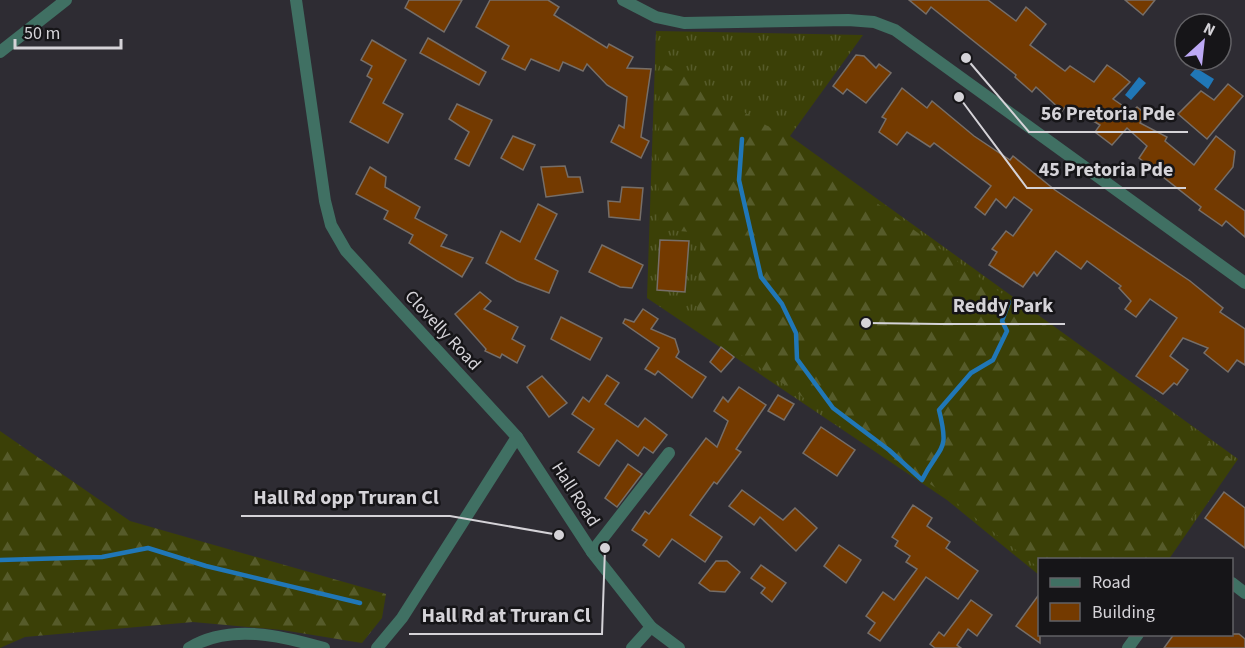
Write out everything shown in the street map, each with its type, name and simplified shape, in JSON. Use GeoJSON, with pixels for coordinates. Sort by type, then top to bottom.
{"type":"FeatureCollection","features":[{"type":"Feature","properties":{"kind":"street"},"geometry":{"type":"LineString","coordinates":[[0,52],[66,0]]}},
{"type":"Feature","properties":{"kind":"street","name":"Clovelly Road"},"geometry":{"type":"LineString","coordinates":[[296,0],[325,201],[331,225],[346,251],[517,437]]}},
{"type":"Feature","properties":{"kind":"street"},"geometry":{"type":"LineString","coordinates":[[623,0],[656,17],[684,23],[848,20],[874,22],[895,30],[1245,283]]}},
{"type":"Feature","properties":{"kind":"street"},"geometry":{"type":"LineString","coordinates":[[377,648],[402,618],[517,437]]}},
{"type":"Feature","properties":{"kind":"street","name":"Hall Road"},"geometry":{"type":"LineString","coordinates":[[517,437],[592,552],[651,627],[680,648]]}},
{"type":"Feature","properties":{"kind":"street"},"geometry":{"type":"LineString","coordinates":[[592,552],[669,453]]}},
{"type":"Feature","properties":{"kind":"street"},"geometry":{"type":"LineString","coordinates":[[1233,584],[1245,593]]}},
{"type":"Feature","properties":{"kind":"street"},"geometry":{"type":"LineString","coordinates":[[632,648],[651,627]]}},
{"type":"Feature","properties":{"kind":"street"},"geometry":{"type":"LineString","coordinates":[[189,648],[200,641],[251,634],[280,636],[324,648]]}},
{"type":"Feature","properties":{"kind":"green space"},"geometry":{"type":"Polygon","coordinates":[[[656,31],[863,35],[790,136],[1238,459],[1170,558],[1038,558],[1038,574],[947,500],[647,298],[656,31]]]}},
{"type":"Feature","properties":{"kind":"green space"},"geometry":{"type":"Polygon","coordinates":[[[660,62],[784,136],[1232,460],[1164,558],[1038,558],[1038,567],[949,497],[696,324],[701,233],[658,229],[660,62]]]}},
{"type":"Feature","properties":{"kind":"green space"},"geometry":{"type":"Polygon","coordinates":[[[0,431],[130,521],[386,594],[382,618],[362,643],[282,630],[193,622],[25,637],[0,648],[0,431]]]}},
{"type":"Feature","properties":{"kind":"water"},"geometry":{"type":"Polygon","coordinates":[[[1193,72],[1203,72],[1214,79],[1208,89],[1190,75],[1193,72]]]}},
{"type":"Feature","properties":{"kind":"water"},"geometry":{"type":"Polygon","coordinates":[[[1139,77],[1146,83],[1131,100],[1125,95],[1139,77]]]}},
{"type":"Feature","properties":{"kind":"building"},"geometry":{"type":"Polygon","coordinates":[[[409,0],[462,0],[444,32],[405,8],[409,0]]]}},
{"type":"Feature","properties":{"kind":"building"},"geometry":{"type":"Polygon","coordinates":[[[490,0],[548,0],[559,7],[554,15],[607,48],[609,44],[633,57],[627,68],[651,69],[641,137],[649,141],[641,158],[611,142],[619,125],[624,128],[627,97],[607,85],[587,64],[583,71],[563,62],[559,71],[531,59],[525,70],[502,59],[509,46],[476,27],[490,0]]]}},
{"type":"Feature","properties":{"kind":"building"},"geometry":{"type":"Polygon","coordinates":[[[909,0],[988,0],[1016,21],[1026,7],[1046,24],[1030,45],[1065,71],[1070,66],[1094,82],[1107,65],[1120,74],[1130,82],[1113,99],[1132,112],[1137,107],[1146,114],[1140,123],[1167,137],[1165,141],[1194,165],[1216,136],[1235,151],[1233,167],[1215,189],[1245,211],[1245,237],[1226,221],[1222,226],[1199,210],[1201,207],[1139,158],[1147,146],[1127,128],[1112,145],[1095,132],[1100,125],[1085,116],[1082,118],[1066,106],[1062,111],[1036,87],[1032,92],[1015,77],[1016,75],[931,7],[926,14],[909,0]]]}},
{"type":"Feature","properties":{"kind":"building"},"geometry":{"type":"Polygon","coordinates":[[[1125,0],[1155,0],[1143,15],[1125,0]]]}},
{"type":"Feature","properties":{"kind":"building"},"geometry":{"type":"Polygon","coordinates":[[[428,38],[486,72],[479,85],[420,53],[428,38]]]}},
{"type":"Feature","properties":{"kind":"building"},"geometry":{"type":"Polygon","coordinates":[[[372,40],[406,60],[383,103],[403,114],[388,143],[350,122],[372,79],[367,76],[372,66],[361,60],[372,40]]]}},
{"type":"Feature","properties":{"kind":"building"},"geometry":{"type":"Polygon","coordinates":[[[856,55],[864,56],[876,68],[879,64],[891,73],[866,103],[847,89],[843,94],[833,86],[856,55]]]}},
{"type":"Feature","properties":{"kind":"building"},"geometry":{"type":"Polygon","coordinates":[[[1228,84],[1243,96],[1207,139],[1178,114],[1201,91],[1214,100],[1228,84]]]}},
{"type":"Feature","properties":{"kind":"building"},"geometry":{"type":"Polygon","coordinates":[[[902,88],[927,108],[932,101],[974,136],[1010,160],[1013,156],[1055,190],[1190,281],[1223,308],[1220,312],[1245,329],[1245,365],[1237,360],[1228,372],[1204,353],[1208,348],[1183,338],[1170,356],[1188,370],[1177,385],[1174,383],[1163,394],[1136,376],[1177,318],[1150,299],[1136,317],[1125,309],[1131,301],[1119,288],[1121,286],[1087,261],[1081,269],[1056,251],[1037,276],[1034,272],[1023,287],[989,265],[997,252],[992,249],[1006,231],[1013,236],[1032,210],[1014,197],[1006,208],[996,199],[985,215],[975,207],[991,186],[934,143],[930,147],[907,132],[897,145],[879,132],[886,119],[882,117],[902,88]]]}},
{"type":"Feature","properties":{"kind":"building"},"geometry":{"type":"Polygon","coordinates":[[[457,104],[492,120],[469,166],[455,159],[469,132],[449,119],[457,104]]]}},
{"type":"Feature","properties":{"kind":"building"},"geometry":{"type":"Polygon","coordinates":[[[513,136],[535,145],[523,170],[501,158],[513,136]]]}},
{"type":"Feature","properties":{"kind":"building"},"geometry":{"type":"Polygon","coordinates":[[[565,166],[568,177],[580,177],[583,192],[546,197],[541,167],[565,166]]]}},
{"type":"Feature","properties":{"kind":"building"},"geometry":{"type":"Polygon","coordinates":[[[370,167],[386,177],[385,187],[420,207],[415,218],[447,235],[441,246],[473,258],[462,277],[409,243],[413,235],[384,219],[388,211],[356,194],[370,167]]]}},
{"type":"Feature","properties":{"kind":"building"},"geometry":{"type":"Polygon","coordinates":[[[622,187],[643,188],[640,220],[609,217],[608,201],[620,202],[622,187]]]}},
{"type":"Feature","properties":{"kind":"building"},"geometry":{"type":"Polygon","coordinates":[[[538,204],[557,214],[535,259],[558,271],[549,293],[517,281],[486,263],[501,231],[520,242],[538,204]]]}},
{"type":"Feature","properties":{"kind":"building"},"geometry":{"type":"Polygon","coordinates":[[[660,240],[689,241],[685,292],[657,290],[660,240]]]}},
{"type":"Feature","properties":{"kind":"building"},"geometry":{"type":"Polygon","coordinates":[[[602,245],[643,265],[632,288],[620,287],[589,272],[602,245]]]}},
{"type":"Feature","properties":{"kind":"building"},"geometry":{"type":"Polygon","coordinates":[[[480,292],[491,301],[484,309],[518,327],[512,339],[525,346],[517,363],[502,354],[500,358],[485,351],[486,349],[455,314],[480,292]]]}},
{"type":"Feature","properties":{"kind":"building"},"geometry":{"type":"Polygon","coordinates":[[[643,309],[658,319],[651,329],[675,339],[679,352],[676,357],[706,377],[692,398],[658,371],[655,375],[645,369],[659,348],[623,323],[625,319],[634,322],[643,309]]]}},
{"type":"Feature","properties":{"kind":"building"},"geometry":{"type":"Polygon","coordinates":[[[561,317],[602,338],[590,360],[551,339],[561,317]]]}},
{"type":"Feature","properties":{"kind":"building"},"geometry":{"type":"Polygon","coordinates":[[[721,347],[734,357],[721,372],[710,362],[721,347]]]}},
{"type":"Feature","properties":{"kind":"building"},"geometry":{"type":"Polygon","coordinates":[[[607,375],[619,383],[605,404],[638,427],[645,418],[667,435],[653,453],[644,447],[638,456],[617,440],[599,466],[578,452],[594,429],[572,414],[583,397],[589,402],[607,375]]]}},
{"type":"Feature","properties":{"kind":"building"},"geometry":{"type":"Polygon","coordinates":[[[542,376],[567,403],[549,417],[527,387],[542,376]]]}},
{"type":"Feature","properties":{"kind":"building"},"geometry":{"type":"Polygon","coordinates":[[[739,387],[766,405],[736,449],[741,452],[717,484],[714,482],[690,515],[722,537],[705,562],[672,539],[659,557],[643,545],[647,540],[632,530],[645,511],[649,514],[706,438],[717,447],[728,421],[714,411],[723,397],[728,402],[739,387]]]}},
{"type":"Feature","properties":{"kind":"building"},"geometry":{"type":"Polygon","coordinates":[[[778,395],[794,404],[784,420],[768,411],[778,395]]]}},
{"type":"Feature","properties":{"kind":"building"},"geometry":{"type":"Polygon","coordinates":[[[821,427],[855,450],[837,476],[803,453],[821,427]]]}},
{"type":"Feature","properties":{"kind":"building"},"geometry":{"type":"Polygon","coordinates":[[[628,464],[642,474],[617,507],[605,498],[628,464]]]}},
{"type":"Feature","properties":{"kind":"building"},"geometry":{"type":"Polygon","coordinates":[[[742,490],[783,520],[795,508],[817,528],[796,551],[760,517],[754,525],[729,506],[742,490]]]}},
{"type":"Feature","properties":{"kind":"building"},"geometry":{"type":"Polygon","coordinates":[[[1224,492],[1245,508],[1245,548],[1205,518],[1224,492]]]}},
{"type":"Feature","properties":{"kind":"building"},"geometry":{"type":"Polygon","coordinates":[[[913,505],[932,518],[927,526],[950,542],[946,548],[978,571],[958,599],[926,577],[880,641],[868,633],[875,623],[866,616],[883,592],[894,600],[917,569],[906,562],[910,556],[895,546],[898,541],[892,537],[913,505]]]}},
{"type":"Feature","properties":{"kind":"building"},"geometry":{"type":"Polygon","coordinates":[[[839,545],[861,560],[846,583],[824,566],[839,545]]]}},
{"type":"Feature","properties":{"kind":"building"},"geometry":{"type":"Polygon","coordinates":[[[716,561],[727,561],[740,572],[725,592],[710,591],[699,583],[716,561]]]}},
{"type":"Feature","properties":{"kind":"building"},"geometry":{"type":"Polygon","coordinates":[[[761,565],[786,583],[772,602],[761,593],[765,588],[751,578],[761,565]]]}},
{"type":"Feature","properties":{"kind":"building"},"geometry":{"type":"Polygon","coordinates":[[[1038,596],[1040,643],[1016,626],[1038,596]]]}},
{"type":"Feature","properties":{"kind":"building"},"geometry":{"type":"Polygon","coordinates":[[[971,600],[992,615],[977,636],[968,629],[957,645],[961,648],[935,648],[930,644],[939,632],[944,636],[971,600]]]}},
{"type":"Feature","properties":{"kind":"building"},"geometry":{"type":"Polygon","coordinates":[[[1233,634],[1239,634],[1245,639],[1245,648],[1164,648],[1173,636],[1233,636],[1233,634]]]}},
{"type":"Feature","properties":{"kind":"waterway"},"geometry":{"type":"LineString","coordinates":[[742,139],[739,180],[761,277],[782,304],[796,333],[797,359],[833,408],[889,450],[922,480],[943,442],[944,434],[939,410],[971,373],[993,360],[1007,331],[1002,321],[1009,302]]}},
{"type":"Feature","properties":{"kind":"waterway"},"geometry":{"type":"LineString","coordinates":[[0,560],[102,557],[148,548],[206,566],[360,603]]}},
{"type":"Feature","properties":{"kind":"place","name":"56 Pretoria Pde"},"geometry":{"type":"Point","coordinates":[966,58]}},
{"type":"Feature","properties":{"kind":"place","name":"45 Pretoria Pde"},"geometry":{"type":"Point","coordinates":[959,97]}},
{"type":"Feature","properties":{"kind":"place","name":"Reddy Park"},"geometry":{"type":"Point","coordinates":[866,323]}},
{"type":"Feature","properties":{"kind":"place","name":"Hall Rd opp Truran Cl"},"geometry":{"type":"Point","coordinates":[559,535]}},
{"type":"Feature","properties":{"kind":"place","name":"Hall Rd at Truran Cl"},"geometry":{"type":"Point","coordinates":[605,548]}}]}
